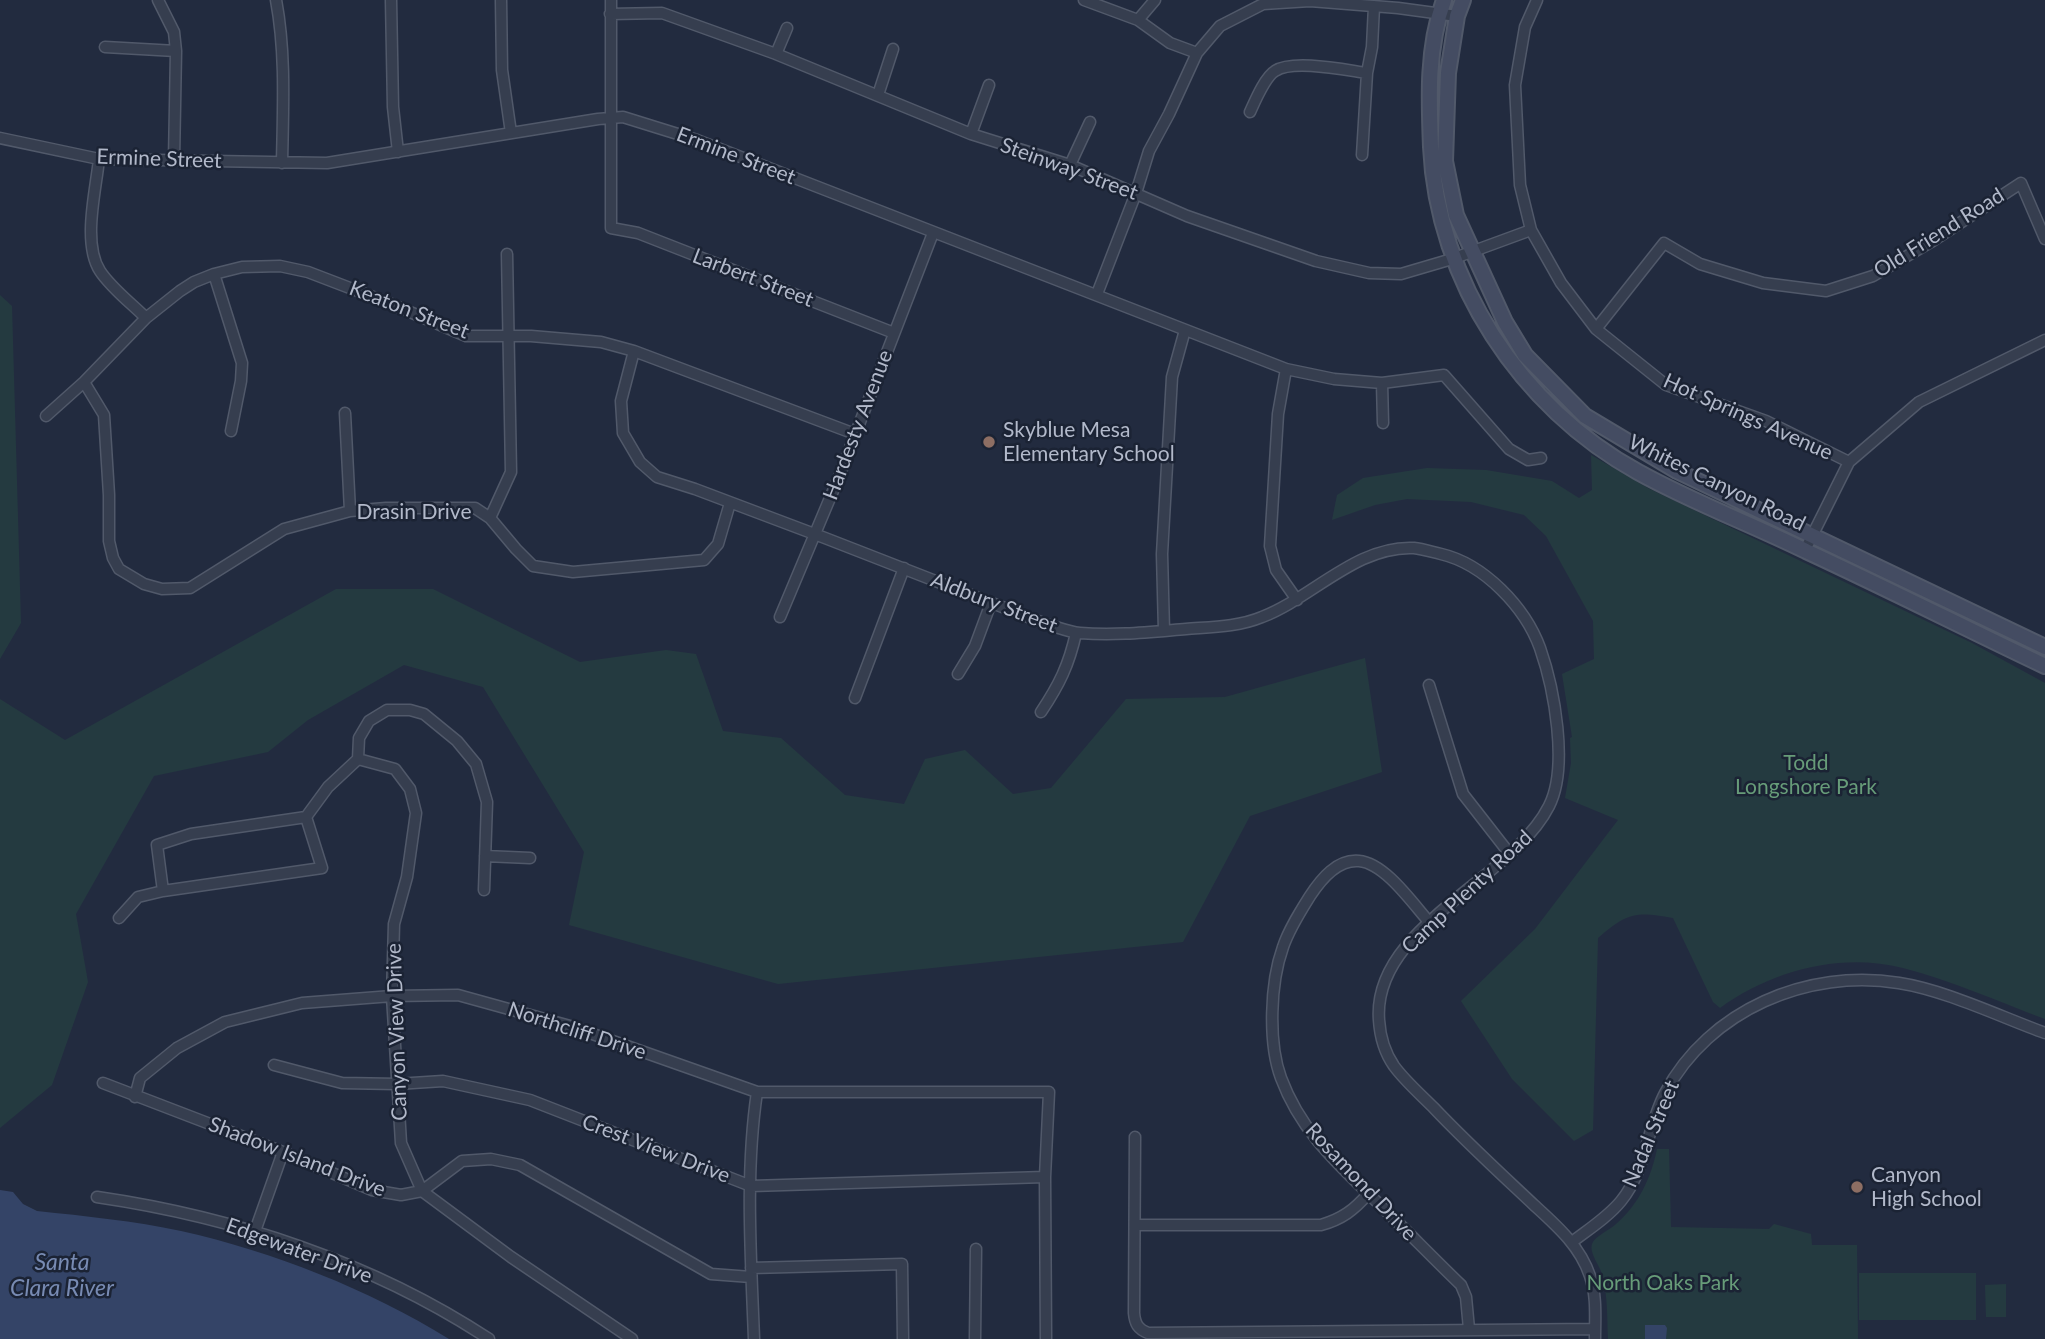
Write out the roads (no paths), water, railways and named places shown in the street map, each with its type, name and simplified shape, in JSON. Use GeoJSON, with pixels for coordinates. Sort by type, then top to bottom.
{"type":"FeatureCollection","features":[{"type":"Feature","properties":{"kind":"main road","name":"Whites Canyon Road"},"geometry":{"type":"LineString","coordinates":[[1444,0],[1438,15],[1428,87],[1432,170],[1443,224],[1452,259],[1489,331],[1521,374],[1574,429],[1637,471],[2045,666]]}},
{"type":"Feature","properties":{"kind":"main road","name":"Whites Canyon Road"},"geometry":{"type":"LineString","coordinates":[[1463,0],[1457,16],[1448,73],[1445,161],[1456,215],[1471,252],[1505,322],[1525,355],[1585,416],[1677,471],[2045,647]]}},
{"type":"Feature","properties":{"kind":"street"},"geometry":{"type":"LineString","coordinates":[[158,0],[174,32],[176,51],[174,160]]}},
{"type":"Feature","properties":{"kind":"street"},"geometry":{"type":"LineString","coordinates":[[276,0],[280,21],[284,96],[282,163]]}},
{"type":"Feature","properties":{"kind":"street"},"geometry":{"type":"LineString","coordinates":[[391,0],[393,107],[398,152]]}},
{"type":"Feature","properties":{"kind":"street"},"geometry":{"type":"LineString","coordinates":[[501,0],[502,70],[511,133]]}},
{"type":"Feature","properties":{"kind":"street"},"geometry":{"type":"LineString","coordinates":[[611,0],[611,117]]}},
{"type":"Feature","properties":{"kind":"street"},"geometry":{"type":"LineString","coordinates":[[1084,0],[1138,20],[1170,43],[1197,53]]}},
{"type":"Feature","properties":{"kind":"street"},"geometry":{"type":"LineString","coordinates":[[1138,20],[1155,0]]}},
{"type":"Feature","properties":{"kind":"street","name":"Hot Springs Avenue"},"geometry":{"type":"LineString","coordinates":[[1537,0],[1525,27],[1515,85],[1520,185],[1531,230],[1561,283],[1596,329],[1666,385],[1766,421],[1849,461]]}},
{"type":"Feature","properties":{"kind":"street"},"geometry":{"type":"LineString","coordinates":[[1097,294],[1136,193],[1149,151],[1197,53],[1220,26],[1263,4],[1310,1],[1457,16]]}},
{"type":"Feature","properties":{"kind":"street"},"geometry":{"type":"LineString","coordinates":[[1362,155],[1374,6]]}},
{"type":"Feature","properties":{"kind":"street","name":"Steinway Street"},"geometry":{"type":"LineString","coordinates":[[610,14],[662,13],[776,54],[971,134],[1070,165],[1187,216],[1316,261],[1368,273],[1401,274],[1452,259],[1531,230]]}},
{"type":"Feature","properties":{"kind":"street"},"geometry":{"type":"LineString","coordinates":[[776,54],[788,28]]}},
{"type":"Feature","properties":{"kind":"street"},"geometry":{"type":"LineString","coordinates":[[105,47],[176,51]]}},
{"type":"Feature","properties":{"kind":"street"},"geometry":{"type":"LineString","coordinates":[[878,95],[893,49]]}},
{"type":"Feature","properties":{"kind":"street"},"geometry":{"type":"LineString","coordinates":[[1250,112],[1274,71],[1292,65],[1367,73]]}},
{"type":"Feature","properties":{"kind":"street"},"geometry":{"type":"LineString","coordinates":[[971,134],[989,85]]}},
{"type":"Feature","properties":{"kind":"street","name":"Larbert Street"},"geometry":{"type":"LineString","coordinates":[[611,117],[611,228],[638,233],[894,333]]}},
{"type":"Feature","properties":{"kind":"street","name":"Ermine Street"},"geometry":{"type":"LineString","coordinates":[[0,138],[99,159],[327,163],[623,117],[697,140],[1286,369],[1334,379],[1382,383],[1444,375],[1509,449],[1528,460],[1541,458]]}},
{"type":"Feature","properties":{"kind":"street"},"geometry":{"type":"LineString","coordinates":[[1070,165],[1090,122]]}},
{"type":"Feature","properties":{"kind":"street"},"geometry":{"type":"LineString","coordinates":[[99,159],[91,231],[95,259],[100,272],[145,318]]}},
{"type":"Feature","properties":{"kind":"street","name":"Old Friend Road"},"geometry":{"type":"LineString","coordinates":[[1596,329],[1664,243],[1700,264],[1750,279],[1826,291],[1873,276],[2021,183],[2045,239]]}},
{"type":"Feature","properties":{"kind":"street","name":"Hardesty Avenue"},"geometry":{"type":"LineString","coordinates":[[780,617],[816,535],[933,233]]}},
{"type":"Feature","properties":{"kind":"street"},"geometry":{"type":"LineString","coordinates":[[490,518],[511,472],[507,254]]}},
{"type":"Feature","properties":{"kind":"street","name":"Keaton Street"},"geometry":{"type":"LineString","coordinates":[[46,416],[84,382],[145,318],[194,282],[242,267],[280,266],[308,272],[466,336],[601,342],[634,351],[855,434]]}},
{"type":"Feature","properties":{"kind":"street"},"geometry":{"type":"LineString","coordinates":[[214,274],[242,363],[231,431]]}},
{"type":"Feature","properties":{"kind":"street"},"geometry":{"type":"LineString","coordinates":[[1164,631],[1162,554],[1172,377],[1185,330]]}},
{"type":"Feature","properties":{"kind":"street"},"geometry":{"type":"LineString","coordinates":[[1805,550],[1849,461],[1919,402],[2045,340]]}},
{"type":"Feature","properties":{"kind":"street","name":"Aldbury Street"},"geometry":{"type":"LineString","coordinates":[[634,351],[621,401],[623,433],[640,462],[657,477],[1076,633],[1118,634],[1230,626],[1260,618],[1297,600],[1372,555],[1405,548],[1453,557],[1474,567],[1499,590]]}},
{"type":"Feature","properties":{"kind":"street"},"geometry":{"type":"LineString","coordinates":[[1286,369],[1278,414],[1270,547],[1276,570],[1297,600]]}},
{"type":"Feature","properties":{"kind":"street","name":"Drasin Drive"},"geometry":{"type":"LineString","coordinates":[[84,382],[104,415],[109,541],[113,558],[119,569],[139,582],[162,589],[190,588],[284,529],[349,511],[386,508],[475,508],[490,518],[533,566],[573,572],[704,560],[718,544],[730,503]]}},
{"type":"Feature","properties":{"kind":"street"},"geometry":{"type":"LineString","coordinates":[[1382,383],[1384,424]]}},
{"type":"Feature","properties":{"kind":"street"},"geometry":{"type":"LineString","coordinates":[[345,413],[349,511]]}},
{"type":"Feature","properties":{"kind":"street"},"geometry":{"type":"LineString","coordinates":[[855,698],[904,568]]}},
{"type":"Feature","properties":{"kind":"street","name":"Camp Plenty Road"},"geometry":{"type":"LineString","coordinates":[[1499,590],[1534,631],[1543,658],[1559,738],[1558,779],[1550,804],[1535,828],[1403,950],[1390,969],[1381,990],[1379,1021],[1386,1052],[1406,1080],[1572,1242],[1590,1275],[1595,1297],[1595,1334]]}},
{"type":"Feature","properties":{"kind":"street"},"geometry":{"type":"LineString","coordinates":[[958,674],[975,646],[991,603]]}},
{"type":"Feature","properties":{"kind":"street"},"geometry":{"type":"LineString","coordinates":[[1041,712],[1067,667],[1076,633]]}},
{"type":"Feature","properties":{"kind":"street"},"geometry":{"type":"LineString","coordinates":[[1429,685],[1457,780],[1464,794],[1509,853]]}},
{"type":"Feature","properties":{"kind":"street"},"geometry":{"type":"LineString","coordinates":[[163,891],[157,845],[191,834],[306,817],[328,787],[358,759],[359,738],[369,721],[387,710],[410,710],[424,714],[457,741],[476,764],[486,802],[484,890]]}},
{"type":"Feature","properties":{"kind":"street","name":"Canyon View Drive"},"geometry":{"type":"LineString","coordinates":[[358,759],[395,769],[410,789],[416,813],[407,877],[394,924],[392,996],[401,1143],[422,1191],[511,1257],[632,1339]]}},
{"type":"Feature","properties":{"kind":"street"},"geometry":{"type":"LineString","coordinates":[[119,918],[138,897],[322,868],[306,817]]}},
{"type":"Feature","properties":{"kind":"street"},"geometry":{"type":"LineString","coordinates":[[485,856],[530,858]]}},
{"type":"Feature","properties":{"kind":"street","name":"Rosamond Drive"},"geometry":{"type":"LineString","coordinates":[[1430,923],[1376,866],[1360,861],[1344,862],[1333,869],[1318,883],[1296,918],[1280,959],[1275,980],[1274,1040],[1280,1076],[1296,1111],[1315,1140],[1461,1285],[1466,1297],[1469,1329]]}},
{"type":"Feature","properties":{"kind":"street","name":"Nadal Street"},"geometry":{"type":"LineString","coordinates":[[1572,1242],[1621,1202],[1632,1184],[1657,1110],[1684,1063],[1707,1039],[1732,1019],[1768,999],[1790,990],[1838,980],[1900,983],[1936,993],[2045,1033]]}},
{"type":"Feature","properties":{"kind":"street","name":"Northcliff Drive"},"geometry":{"type":"LineString","coordinates":[[135,1097],[140,1077],[177,1048],[225,1022],[302,1003],[392,996],[458,995],[570,1026],[757,1092],[1049,1092],[1045,1177]]}},
{"type":"Feature","properties":{"kind":"street","name":"Crest View Drive"},"geometry":{"type":"LineString","coordinates":[[274,1065],[342,1083],[443,1081],[530,1100],[751,1186],[1045,1177]]}},
{"type":"Feature","properties":{"kind":"street","name":"Shadow Island Drive"},"geometry":{"type":"LineString","coordinates":[[103,1083],[283,1152],[372,1190],[401,1195],[422,1191]]}},
{"type":"Feature","properties":{"kind":"street"},"geometry":{"type":"LineString","coordinates":[[754,1339],[751,1136],[757,1092]]}},
{"type":"Feature","properties":{"kind":"street"},"geometry":{"type":"LineString","coordinates":[[1135,1137],[1134,1313],[1140,1330],[1148,1333],[1469,1329],[1595,1334]]}},
{"type":"Feature","properties":{"kind":"street"},"geometry":{"type":"LineString","coordinates":[[254,1231],[283,1152]]}},
{"type":"Feature","properties":{"kind":"street"},"geometry":{"type":"LineString","coordinates":[[422,1191],[462,1161],[491,1159],[520,1166],[711,1274],[902,1264],[903,1339]]}},
{"type":"Feature","properties":{"kind":"street"},"geometry":{"type":"LineString","coordinates":[[1045,1177],[1046,1339]]}},
{"type":"Feature","properties":{"kind":"street"},"geometry":{"type":"LineString","coordinates":[[1136,1225],[1321,1224],[1339,1220],[1354,1210],[1368,1194]]}},
{"type":"Feature","properties":{"kind":"street","name":"Edgewater Drive"},"geometry":{"type":"LineString","coordinates":[[97,1197],[180,1212],[254,1231],[366,1273],[463,1322],[489,1339]]}},
{"type":"Feature","properties":{"kind":"street"},"geometry":{"type":"LineString","coordinates":[[975,1339],[976,1249]]}},
{"type":"Feature","properties":{"kind":"water","name":"Santa Clara River"},"geometry":{"type":"Polygon","coordinates":[[[0,1190],[13,1192],[23,1204],[37,1211],[163,1227],[285,1261],[353,1288],[449,1339],[0,1339],[0,1190]]]}},
{"type":"Feature","properties":{"kind":"water"},"geometry":{"type":"Polygon","coordinates":[[[1645,1325],[1665,1325],[1666,1339],[1645,1339],[1645,1325]]]}},
{"type":"Feature","properties":{"kind":"place","name":"Skyblue Mesa Elementary School"},"geometry":{"type":"Point","coordinates":[989,442]}},
{"type":"Feature","properties":{"kind":"place","name":"Canyon High School"},"geometry":{"type":"Point","coordinates":[1857,1187]}},
{"type":"Feature","properties":{"kind":"park label","name":"Todd Longshore Park"},"geometry":{"type":"Point","coordinates":[1806,775]}},
{"type":"Feature","properties":{"kind":"park label","name":"North Oaks Park"},"geometry":{"type":"Point","coordinates":[1663,1283]}}]}
